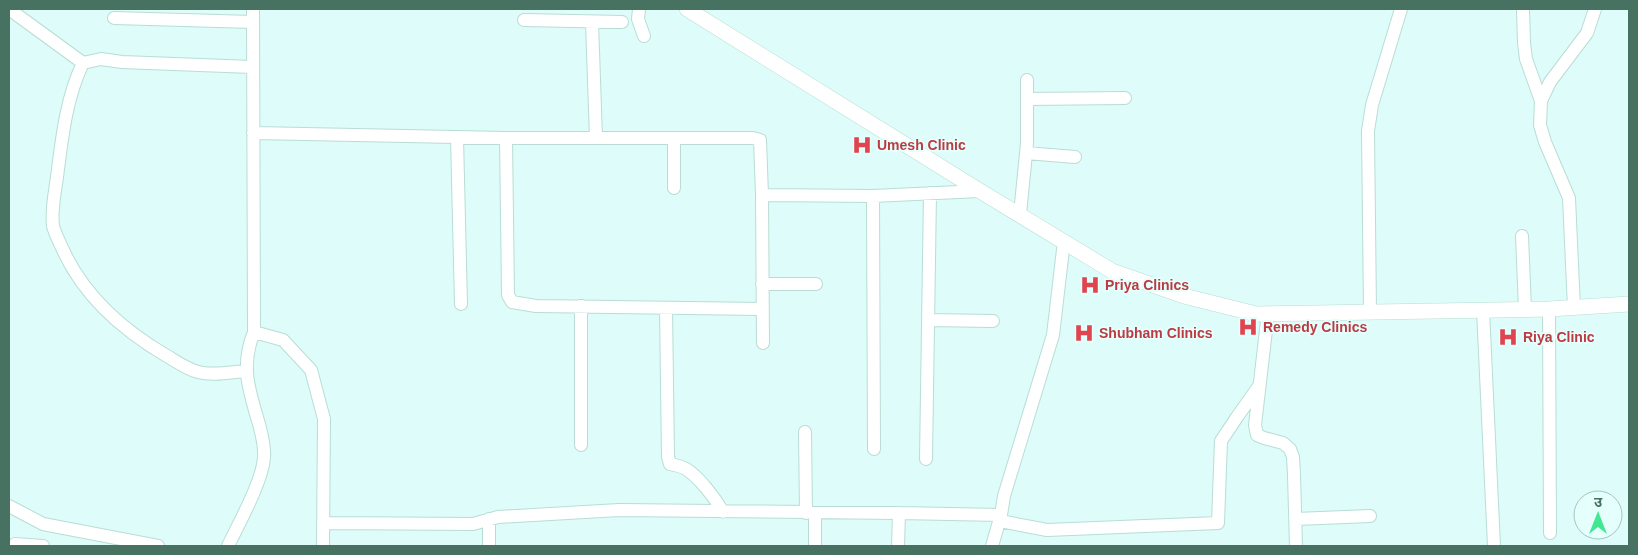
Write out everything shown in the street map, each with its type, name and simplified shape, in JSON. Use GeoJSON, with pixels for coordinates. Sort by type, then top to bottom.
{"type":"FeatureCollection","features":[{"type":"Feature","properties":{"kind":"street"},"geometry":{"type":"LineString","coordinates":[[9,9],[83,63],[101,59],[132,62],[252,66]]}},
{"type":"Feature","properties":{"kind":"street"},"geometry":{"type":"LineString","coordinates":[[228,546],[261,473],[264,457],[262,439],[250,393],[245,363],[248,347],[254,332],[253,9]]}},
{"type":"Feature","properties":{"kind":"street"},"geometry":{"type":"LineString","coordinates":[[639,9],[638,19],[644,36]]}},
{"type":"Feature","properties":{"kind":"street"},"geometry":{"type":"LineString","coordinates":[[687,9],[1112,271],[1184,296],[1256,314],[1549,309],[1629,304]]}},
{"type":"Feature","properties":{"kind":"street"},"geometry":{"type":"LineString","coordinates":[[1370,312],[1368,131],[1372,105],[1401,9]]}},
{"type":"Feature","properties":{"kind":"street"},"geometry":{"type":"LineString","coordinates":[[1523,9],[1526,59],[1541,101],[1540,125],[1545,142],[1569,198],[1574,308]]}},
{"type":"Feature","properties":{"kind":"street"},"geometry":{"type":"LineString","coordinates":[[1541,101],[1550,82],[1587,33],[1595,9]]}},
{"type":"Feature","properties":{"kind":"street"},"geometry":{"type":"LineString","coordinates":[[114,18],[253,22]]}},
{"type":"Feature","properties":{"kind":"street"},"geometry":{"type":"LineString","coordinates":[[524,20],[622,22]]}},
{"type":"Feature","properties":{"kind":"street"},"geometry":{"type":"LineString","coordinates":[[592,22],[596,138]]}},
{"type":"Feature","properties":{"kind":"street"},"geometry":{"type":"LineString","coordinates":[[83,63],[76,76],[64,121],[53,209],[54,226],[69,264],[83,286],[100,306],[147,345],[198,372],[247,371]]}},
{"type":"Feature","properties":{"kind":"street"},"geometry":{"type":"LineString","coordinates":[[1020,214],[1026,153],[1027,80]]}},
{"type":"Feature","properties":{"kind":"street"},"geometry":{"type":"LineString","coordinates":[[1027,100],[1125,98]]}},
{"type":"Feature","properties":{"kind":"street"},"geometry":{"type":"LineString","coordinates":[[253,133],[506,138],[753,138],[760,140],[763,343]]}},
{"type":"Feature","properties":{"kind":"street"},"geometry":{"type":"LineString","coordinates":[[457,137],[460,304]]}},
{"type":"Feature","properties":{"kind":"street"},"geometry":{"type":"LineString","coordinates":[[506,138],[508,295],[512,302],[536,306],[762,309]]}},
{"type":"Feature","properties":{"kind":"street"},"geometry":{"type":"LineString","coordinates":[[671,139],[671,187]]}},
{"type":"Feature","properties":{"kind":"street"},"geometry":{"type":"LineString","coordinates":[[1026,153],[1075,158]]}},
{"type":"Feature","properties":{"kind":"street"},"geometry":{"type":"LineString","coordinates":[[762,195],[873,196],[980,191]]}},
{"type":"Feature","properties":{"kind":"street"},"geometry":{"type":"LineString","coordinates":[[926,459],[930,193]]}},
{"type":"Feature","properties":{"kind":"street"},"geometry":{"type":"LineString","coordinates":[[873,196],[874,450]]}},
{"type":"Feature","properties":{"kind":"street"},"geometry":{"type":"LineString","coordinates":[[1522,236],[1525,309]]}},
{"type":"Feature","properties":{"kind":"street"},"geometry":{"type":"LineString","coordinates":[[992,546],[1004,496],[1052,335],[1064,241]]}},
{"type":"Feature","properties":{"kind":"street"},"geometry":{"type":"LineString","coordinates":[[762,284],[816,284]]}},
{"type":"Feature","properties":{"kind":"street"},"geometry":{"type":"LineString","coordinates":[[582,306],[582,445]]}},
{"type":"Feature","properties":{"kind":"street"},"geometry":{"type":"LineString","coordinates":[[666,308],[668,457],[670,464],[684,468],[696,477],[723,512]]}},
{"type":"Feature","properties":{"kind":"street"},"geometry":{"type":"LineString","coordinates":[[1549,309],[1550,533]]}},
{"type":"Feature","properties":{"kind":"street"},"geometry":{"type":"LineString","coordinates":[[1483,310],[1494,546]]}},
{"type":"Feature","properties":{"kind":"street"},"geometry":{"type":"LineString","coordinates":[[1268,313],[1255,425],[1258,435],[1283,443],[1290,449],[1293,457],[1296,546]]}},
{"type":"Feature","properties":{"kind":"street"},"geometry":{"type":"LineString","coordinates":[[928,320],[993,321]]}},
{"type":"Feature","properties":{"kind":"street"},"geometry":{"type":"LineString","coordinates":[[254,332],[283,340],[311,370],[324,419],[323,546]]}},
{"type":"Feature","properties":{"kind":"street"},"geometry":{"type":"LineString","coordinates":[[324,523],[473,524],[498,517],[619,510],[811,513],[899,512],[1000,518],[1047,530],[1218,523],[1221,441],[1236,416],[1259,386]]}},
{"type":"Feature","properties":{"kind":"street"},"geometry":{"type":"LineString","coordinates":[[805,432],[815,546]]}},
{"type":"Feature","properties":{"kind":"street"},"geometry":{"type":"LineString","coordinates":[[9,506],[42,524],[158,546]]}},
{"type":"Feature","properties":{"kind":"street"},"geometry":{"type":"LineString","coordinates":[[898,546],[899,512]]}},
{"type":"Feature","properties":{"kind":"street"},"geometry":{"type":"LineString","coordinates":[[1296,519],[1370,516]]}},
{"type":"Feature","properties":{"kind":"street"},"geometry":{"type":"LineString","coordinates":[[489,520],[489,546]]}},
{"type":"Feature","properties":{"kind":"street"},"geometry":{"type":"LineString","coordinates":[[14,544],[43,546]]}},
{"type":"Feature","properties":{"kind":"place","name":"Umesh Clinic"},"geometry":{"type":"Point","coordinates":[862,145]}},
{"type":"Feature","properties":{"kind":"place","name":"Priya Clinics"},"geometry":{"type":"Point","coordinates":[1090,285]}},
{"type":"Feature","properties":{"kind":"place","name":"Remedy Clinics"},"geometry":{"type":"Point","coordinates":[1248,327]}},
{"type":"Feature","properties":{"kind":"place","name":"Shubham Clinics"},"geometry":{"type":"Point","coordinates":[1084,333]}},
{"type":"Feature","properties":{"kind":"place","name":"Riya Clinic"},"geometry":{"type":"Point","coordinates":[1508,337]}}]}
